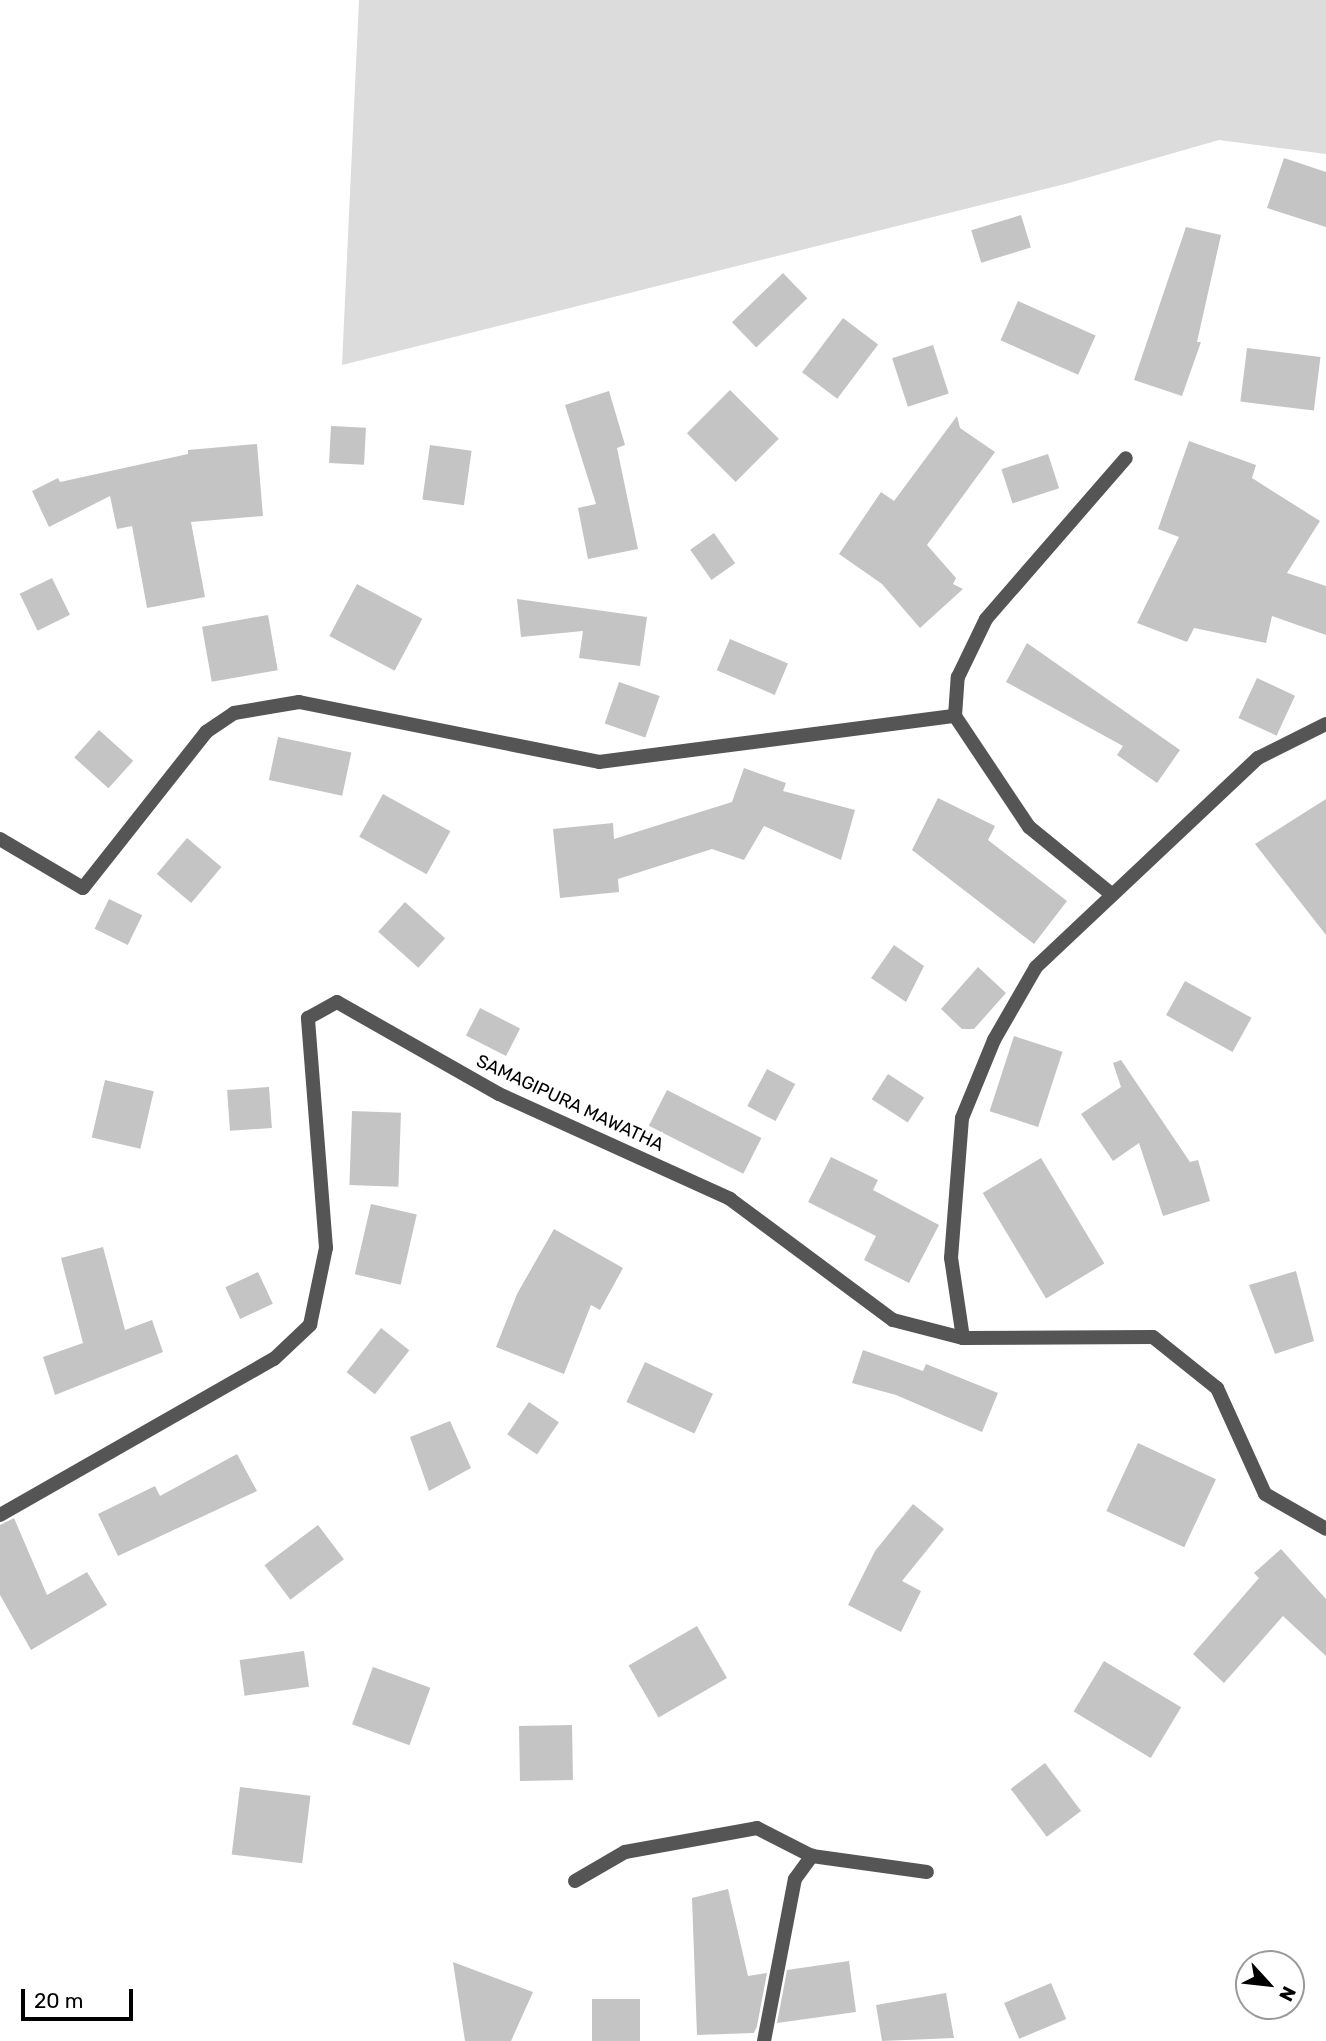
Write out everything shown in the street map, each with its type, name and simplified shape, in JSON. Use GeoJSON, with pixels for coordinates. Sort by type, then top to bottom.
{"type":"FeatureCollection","features":[{"type":"Feature","properties":{"kind":"street"},"geometry":{"type":"LineString","coordinates":[[1110,893],[1029,827],[955,716],[958,677],[986,619],[1126,458]]}},
{"type":"Feature","properties":{"kind":"street"},"geometry":{"type":"LineString","coordinates":[[0,839],[83,888],[206,732],[234,713],[299,702],[599,762],[955,716]]}},
{"type":"Feature","properties":{"kind":"street"},"geometry":{"type":"LineString","coordinates":[[963,1338],[951,1258],[962,1118],[994,1040],[1036,967],[1110,893],[1258,758],[1326,724]]}},
{"type":"Feature","properties":{"kind":"street","name":"SAMAGIPURA MAWATHA"},"geometry":{"type":"LineString","coordinates":[[0,1515],[274,1359],[310,1325],[326,1248],[308,1018],[337,1002],[499,1094],[730,1199],[893,1320],[963,1338],[1153,1338],[1217,1388],[1265,1494],[1326,1529]]}},
{"type":"Feature","properties":{"kind":"street"},"geometry":{"type":"LineString","coordinates":[[575,1881],[625,1852],[757,1828],[812,1856],[928,1871]]}},
{"type":"Feature","properties":{"kind":"street"},"geometry":{"type":"LineString","coordinates":[[764,2041],[795,1879],[812,1856]]}},
{"type":"Feature","properties":{"kind":"shaded area"},"geometry":{"type":"Polygon","coordinates":[[[359,0],[1326,0],[1326,154],[1219,140],[1069,183],[342,365],[359,0]]]}},
{"type":"Feature","properties":{"kind":"building"},"geometry":{"type":"Polygon","coordinates":[[[1284,158],[1326,172],[1326,227],[1267,208],[1284,158]]]}},
{"type":"Feature","properties":{"kind":"building"},"geometry":{"type":"Polygon","coordinates":[[[1021,215],[1031,248],[981,263],[971,230],[1021,215]]]}},
{"type":"Feature","properties":{"kind":"building"},"geometry":{"type":"Polygon","coordinates":[[[1186,227],[1221,235],[1197,342],[1201,342],[1182,396],[1134,380],[1186,227]]]}},
{"type":"Feature","properties":{"kind":"building"},"geometry":{"type":"Polygon","coordinates":[[[783,273],[807,298],[756,347],[732,322],[783,273]]]}},
{"type":"Feature","properties":{"kind":"building"},"geometry":{"type":"Polygon","coordinates":[[[1018,301],[1096,336],[1078,375],[1001,340],[1018,301]]]}},
{"type":"Feature","properties":{"kind":"building"},"geometry":{"type":"Polygon","coordinates":[[[843,318],[878,344],[837,399],[802,372],[843,318]]]}},
{"type":"Feature","properties":{"kind":"building"},"geometry":{"type":"Polygon","coordinates":[[[933,345],[949,394],[908,407],[892,358],[933,345]]]}},
{"type":"Feature","properties":{"kind":"building"},"geometry":{"type":"Polygon","coordinates":[[[1247,348],[1320,357],[1314,411],[1240,402],[1247,348]]]}},
{"type":"Feature","properties":{"kind":"building"},"geometry":{"type":"Polygon","coordinates":[[[730,390],[779,439],[736,482],[687,433],[730,390]]]}},
{"type":"Feature","properties":{"kind":"building"},"geometry":{"type":"Polygon","coordinates":[[[609,391],[625,445],[617,448],[638,549],[588,559],[578,508],[596,504],[565,405],[609,391]]]}},
{"type":"Feature","properties":{"kind":"building"},"geometry":{"type":"Polygon","coordinates":[[[957,416],[960,428],[995,452],[927,545],[956,578],[953,584],[963,589],[920,628],[882,584],[839,554],[881,492],[894,501],[957,416]]]}},
{"type":"Feature","properties":{"kind":"building"},"geometry":{"type":"Polygon","coordinates":[[[331,426],[366,428],[364,465],[329,463],[331,426]]]}},
{"type":"Feature","properties":{"kind":"building"},"geometry":{"type":"Polygon","coordinates":[[[1189,441],[1256,465],[1252,478],[1320,521],[1287,573],[1326,586],[1326,635],[1272,616],[1266,643],[1194,628],[1187,642],[1137,623],[1179,537],[1158,529],[1189,441]]]}},
{"type":"Feature","properties":{"kind":"building"},"geometry":{"type":"Polygon","coordinates":[[[257,444],[263,516],[191,522],[205,597],[147,608],[132,526],[117,529],[110,496],[49,527],[32,491],[58,478],[60,482],[188,454],[188,450],[257,444]]]}},
{"type":"Feature","properties":{"kind":"building"},"geometry":{"type":"Polygon","coordinates":[[[430,445],[472,451],[464,505],[422,499],[430,445]]]}},
{"type":"Feature","properties":{"kind":"building"},"geometry":{"type":"Polygon","coordinates":[[[1048,454],[1059,488],[1013,503],[1001,469],[1048,454]]]}},
{"type":"Feature","properties":{"kind":"building"},"geometry":{"type":"Polygon","coordinates":[[[714,533],[735,563],[711,580],[690,550],[714,533]]]}},
{"type":"Feature","properties":{"kind":"building"},"geometry":{"type":"Polygon","coordinates":[[[52,578],[70,615],[38,631],[20,594],[52,578]]]}},
{"type":"Feature","properties":{"kind":"building"},"geometry":{"type":"Polygon","coordinates":[[[357,584],[422,619],[395,671],[329,636],[357,584]]]}},
{"type":"Feature","properties":{"kind":"building"},"geometry":{"type":"Polygon","coordinates":[[[517,599],[647,617],[640,666],[579,658],[583,631],[521,637],[517,599]]]}},
{"type":"Feature","properties":{"kind":"building"},"geometry":{"type":"Polygon","coordinates":[[[268,615],[278,670],[212,682],[202,627],[268,615]]]}},
{"type":"Feature","properties":{"kind":"building"},"geometry":{"type":"Polygon","coordinates":[[[730,639],[788,664],[775,695],[717,670],[730,639]]]}},
{"type":"Feature","properties":{"kind":"building"},"geometry":{"type":"Polygon","coordinates":[[[1027,643],[1180,750],[1157,783],[1117,755],[1123,746],[1006,682],[1027,643]]]}},
{"type":"Feature","properties":{"kind":"building"},"geometry":{"type":"Polygon","coordinates":[[[1257,678],[1295,696],[1276,736],[1238,718],[1257,678]]]}},
{"type":"Feature","properties":{"kind":"building"},"geometry":{"type":"Polygon","coordinates":[[[619,682],[660,696],[645,738],[605,724],[619,682]]]}},
{"type":"Feature","properties":{"kind":"building"},"geometry":{"type":"Polygon","coordinates":[[[99,730],[133,761],[108,788],[74,757],[99,730]]]}},
{"type":"Feature","properties":{"kind":"building"},"geometry":{"type":"Polygon","coordinates":[[[278,737],[351,753],[342,796],[269,780],[278,737]]]}},
{"type":"Feature","properties":{"kind":"building"},"geometry":{"type":"Polygon","coordinates":[[[744,768],[786,783],[783,791],[855,810],[841,860],[764,826],[744,860],[712,849],[618,879],[619,892],[560,898],[553,829],[613,823],[614,839],[732,802],[744,768]]]}},
{"type":"Feature","properties":{"kind":"building"},"geometry":{"type":"Polygon","coordinates":[[[383,794],[450,831],[427,874],[359,837],[383,794]]]}},
{"type":"Feature","properties":{"kind":"building"},"geometry":{"type":"Polygon","coordinates":[[[938,798],[995,826],[988,840],[1067,901],[1034,944],[912,850],[938,798]]]}},
{"type":"Feature","properties":{"kind":"building"},"geometry":{"type":"Polygon","coordinates":[[[1326,799],[1326,935],[1255,844],[1326,799]]]}},
{"type":"Feature","properties":{"kind":"building"},"geometry":{"type":"Polygon","coordinates":[[[187,838],[221,867],[191,903],[157,874],[187,838]]]}},
{"type":"Feature","properties":{"kind":"building"},"geometry":{"type":"Polygon","coordinates":[[[109,899],[142,915],[128,945],[95,929],[109,899]]]}},
{"type":"Feature","properties":{"kind":"building"},"geometry":{"type":"Polygon","coordinates":[[[405,902],[445,938],[418,968],[378,932],[405,902]]]}},
{"type":"Feature","properties":{"kind":"building"},"geometry":{"type":"Polygon","coordinates":[[[894,945],[924,966],[906,1002],[871,978],[894,945]]]}},
{"type":"Feature","properties":{"kind":"building"},"geometry":{"type":"Polygon","coordinates":[[[978,967],[1006,993],[974,1029],[962,1029],[941,1009],[978,967]]]}},
{"type":"Feature","properties":{"kind":"building"},"geometry":{"type":"Polygon","coordinates":[[[1185,981],[1251,1018],[1233,1052],[1166,1015],[1185,981]]]}},
{"type":"Feature","properties":{"kind":"building"},"geometry":{"type":"Polygon","coordinates":[[[480,1008],[520,1028],[506,1056],[466,1036],[480,1008]]]}},
{"type":"Feature","properties":{"kind":"building"},"geometry":{"type":"Polygon","coordinates":[[[1014,1036],[1063,1052],[1038,1127],[990,1111],[1014,1036]]]}},
{"type":"Feature","properties":{"kind":"building"},"geometry":{"type":"Polygon","coordinates":[[[1121,1060],[1190,1162],[1198,1160],[1210,1201],[1163,1216],[1139,1143],[1113,1161],[1081,1114],[1121,1087],[1113,1063],[1121,1060]]]}},
{"type":"Feature","properties":{"kind":"building"},"geometry":{"type":"Polygon","coordinates":[[[767,1069],[795,1084],[776,1121],[747,1106],[767,1069]]]}},
{"type":"Feature","properties":{"kind":"building"},"geometry":{"type":"Polygon","coordinates":[[[888,1074],[924,1097],[908,1123],[872,1099],[888,1074]]]}},
{"type":"Feature","properties":{"kind":"building"},"geometry":{"type":"Polygon","coordinates":[[[105,1080],[154,1091],[140,1149],[92,1137],[105,1080]]]}},
{"type":"Feature","properties":{"kind":"building"},"geometry":{"type":"Polygon","coordinates":[[[269,1087],[272,1128],[230,1131],[227,1090],[269,1087]]]}},
{"type":"Feature","properties":{"kind":"building"},"geometry":{"type":"Polygon","coordinates":[[[667,1090],[761,1138],[743,1174],[649,1126],[667,1090]]]}},
{"type":"Feature","properties":{"kind":"building"},"geometry":{"type":"Polygon","coordinates":[[[352,1111],[401,1113],[398,1187],[349,1185],[352,1111]]]}},
{"type":"Feature","properties":{"kind":"building"},"geometry":{"type":"Polygon","coordinates":[[[831,1157],[878,1180],[873,1190],[939,1225],[909,1283],[864,1260],[876,1236],[808,1202],[831,1157]]]}},
{"type":"Feature","properties":{"kind":"building"},"geometry":{"type":"Polygon","coordinates":[[[1041,1158],[1104,1263],[1046,1298],[983,1193],[1041,1158]]]}},
{"type":"Feature","properties":{"kind":"building"},"geometry":{"type":"Polygon","coordinates":[[[371,1204],[417,1215],[401,1285],[355,1274],[371,1204]]]}},
{"type":"Feature","properties":{"kind":"building"},"geometry":{"type":"Polygon","coordinates":[[[554,1229],[623,1268],[600,1310],[591,1305],[564,1374],[496,1347],[517,1294],[554,1229]]]}},
{"type":"Feature","properties":{"kind":"building"},"geometry":{"type":"Polygon","coordinates":[[[103,1247],[125,1330],[152,1320],[163,1352],[55,1395],[43,1357],[83,1343],[61,1258],[103,1247]]]}},
{"type":"Feature","properties":{"kind":"building"},"geometry":{"type":"Polygon","coordinates":[[[1296,1271],[1314,1341],[1275,1354],[1249,1285],[1296,1271]]]}},
{"type":"Feature","properties":{"kind":"building"},"geometry":{"type":"Polygon","coordinates":[[[258,1272],[273,1304],[240,1319],[225,1287],[258,1272]]]}},
{"type":"Feature","properties":{"kind":"building"},"geometry":{"type":"Polygon","coordinates":[[[381,1328],[409,1350],[375,1394],[347,1372],[381,1328]]]}},
{"type":"Feature","properties":{"kind":"building"},"geometry":{"type":"Polygon","coordinates":[[[863,1350],[923,1371],[926,1364],[998,1393],[982,1432],[896,1395],[852,1383],[863,1350]]]}},
{"type":"Feature","properties":{"kind":"building"},"geometry":{"type":"Polygon","coordinates":[[[645,1362],[713,1394],[694,1434],[626,1402],[645,1362]]]}},
{"type":"Feature","properties":{"kind":"building"},"geometry":{"type":"Polygon","coordinates":[[[529,1402],[559,1422],[537,1454],[507,1434],[529,1402]]]}},
{"type":"Feature","properties":{"kind":"building"},"geometry":{"type":"Polygon","coordinates":[[[450,1421],[471,1468],[429,1491],[410,1437],[450,1421]]]}},
{"type":"Feature","properties":{"kind":"building"},"geometry":{"type":"Polygon","coordinates":[[[1138,1443],[1216,1479],[1184,1547],[1106,1511],[1138,1443]]]}},
{"type":"Feature","properties":{"kind":"building"},"geometry":{"type":"Polygon","coordinates":[[[237,1454],[257,1491],[118,1556],[98,1514],[155,1486],[160,1496],[237,1454]]]}},
{"type":"Feature","properties":{"kind":"building"},"geometry":{"type":"Polygon","coordinates":[[[913,1504],[944,1529],[902,1581],[921,1591],[901,1632],[848,1605],[875,1551],[913,1504]]]}},
{"type":"Feature","properties":{"kind":"building"},"geometry":{"type":"Polygon","coordinates":[[[14,1518],[47,1595],[87,1572],[107,1605],[31,1650],[0,1595],[0,1525],[14,1518]]]}},
{"type":"Feature","properties":{"kind":"building"},"geometry":{"type":"Polygon","coordinates":[[[318,1525],[344,1559],[290,1600],[264,1565],[318,1525]]]}},
{"type":"Feature","properties":{"kind":"building"},"geometry":{"type":"Polygon","coordinates":[[[1281,1549],[1326,1599],[1326,1656],[1283,1616],[1224,1683],[1193,1654],[1259,1578],[1254,1573],[1281,1549]]]}},
{"type":"Feature","properties":{"kind":"building"},"geometry":{"type":"Polygon","coordinates":[[[697,1626],[727,1678],[659,1717],[629,1666],[697,1626]]]}},
{"type":"Feature","properties":{"kind":"building"},"geometry":{"type":"Polygon","coordinates":[[[304,1651],[309,1687],[245,1696],[240,1660],[304,1651]]]}},
{"type":"Feature","properties":{"kind":"building"},"geometry":{"type":"Polygon","coordinates":[[[1104,1661],[1181,1707],[1151,1758],[1074,1712],[1104,1661]]]}},
{"type":"Feature","properties":{"kind":"building"},"geometry":{"type":"Polygon","coordinates":[[[373,1667],[430,1688],[409,1745],[352,1724],[373,1667]]]}},
{"type":"Feature","properties":{"kind":"building"},"geometry":{"type":"Polygon","coordinates":[[[572,1725],[573,1780],[520,1781],[519,1726],[572,1725]]]}},
{"type":"Feature","properties":{"kind":"building"},"geometry":{"type":"Polygon","coordinates":[[[1045,1763],[1081,1811],[1047,1837],[1011,1789],[1045,1763]]]}},
{"type":"Feature","properties":{"kind":"building"},"geometry":{"type":"Polygon","coordinates":[[[240,1787],[310,1796],[302,1863],[232,1854],[240,1787]]]}},
{"type":"Feature","properties":{"kind":"building"},"geometry":{"type":"Polygon","coordinates":[[[728,1889],[748,1976],[767,1973],[757,2026],[754,2033],[697,2035],[692,1898],[728,1889]]]}},
{"type":"Feature","properties":{"kind":"building"},"geometry":{"type":"Polygon","coordinates":[[[849,1961],[856,2012],[777,2023],[787,1970],[849,1961]]]}},
{"type":"Feature","properties":{"kind":"building"},"geometry":{"type":"Polygon","coordinates":[[[453,1962],[533,1992],[511,2041],[465,2041],[453,1962]]]}},
{"type":"Feature","properties":{"kind":"building"},"geometry":{"type":"Polygon","coordinates":[[[1051,1983],[1066,2019],[1019,2039],[1004,2003],[1051,1983]]]}},
{"type":"Feature","properties":{"kind":"building"},"geometry":{"type":"Polygon","coordinates":[[[946,1993],[954,2038],[882,2041],[876,2005],[946,1993]]]}},
{"type":"Feature","properties":{"kind":"building"},"geometry":{"type":"Polygon","coordinates":[[[592,1999],[640,1999],[640,2041],[592,2041],[592,1999]]]}}]}
